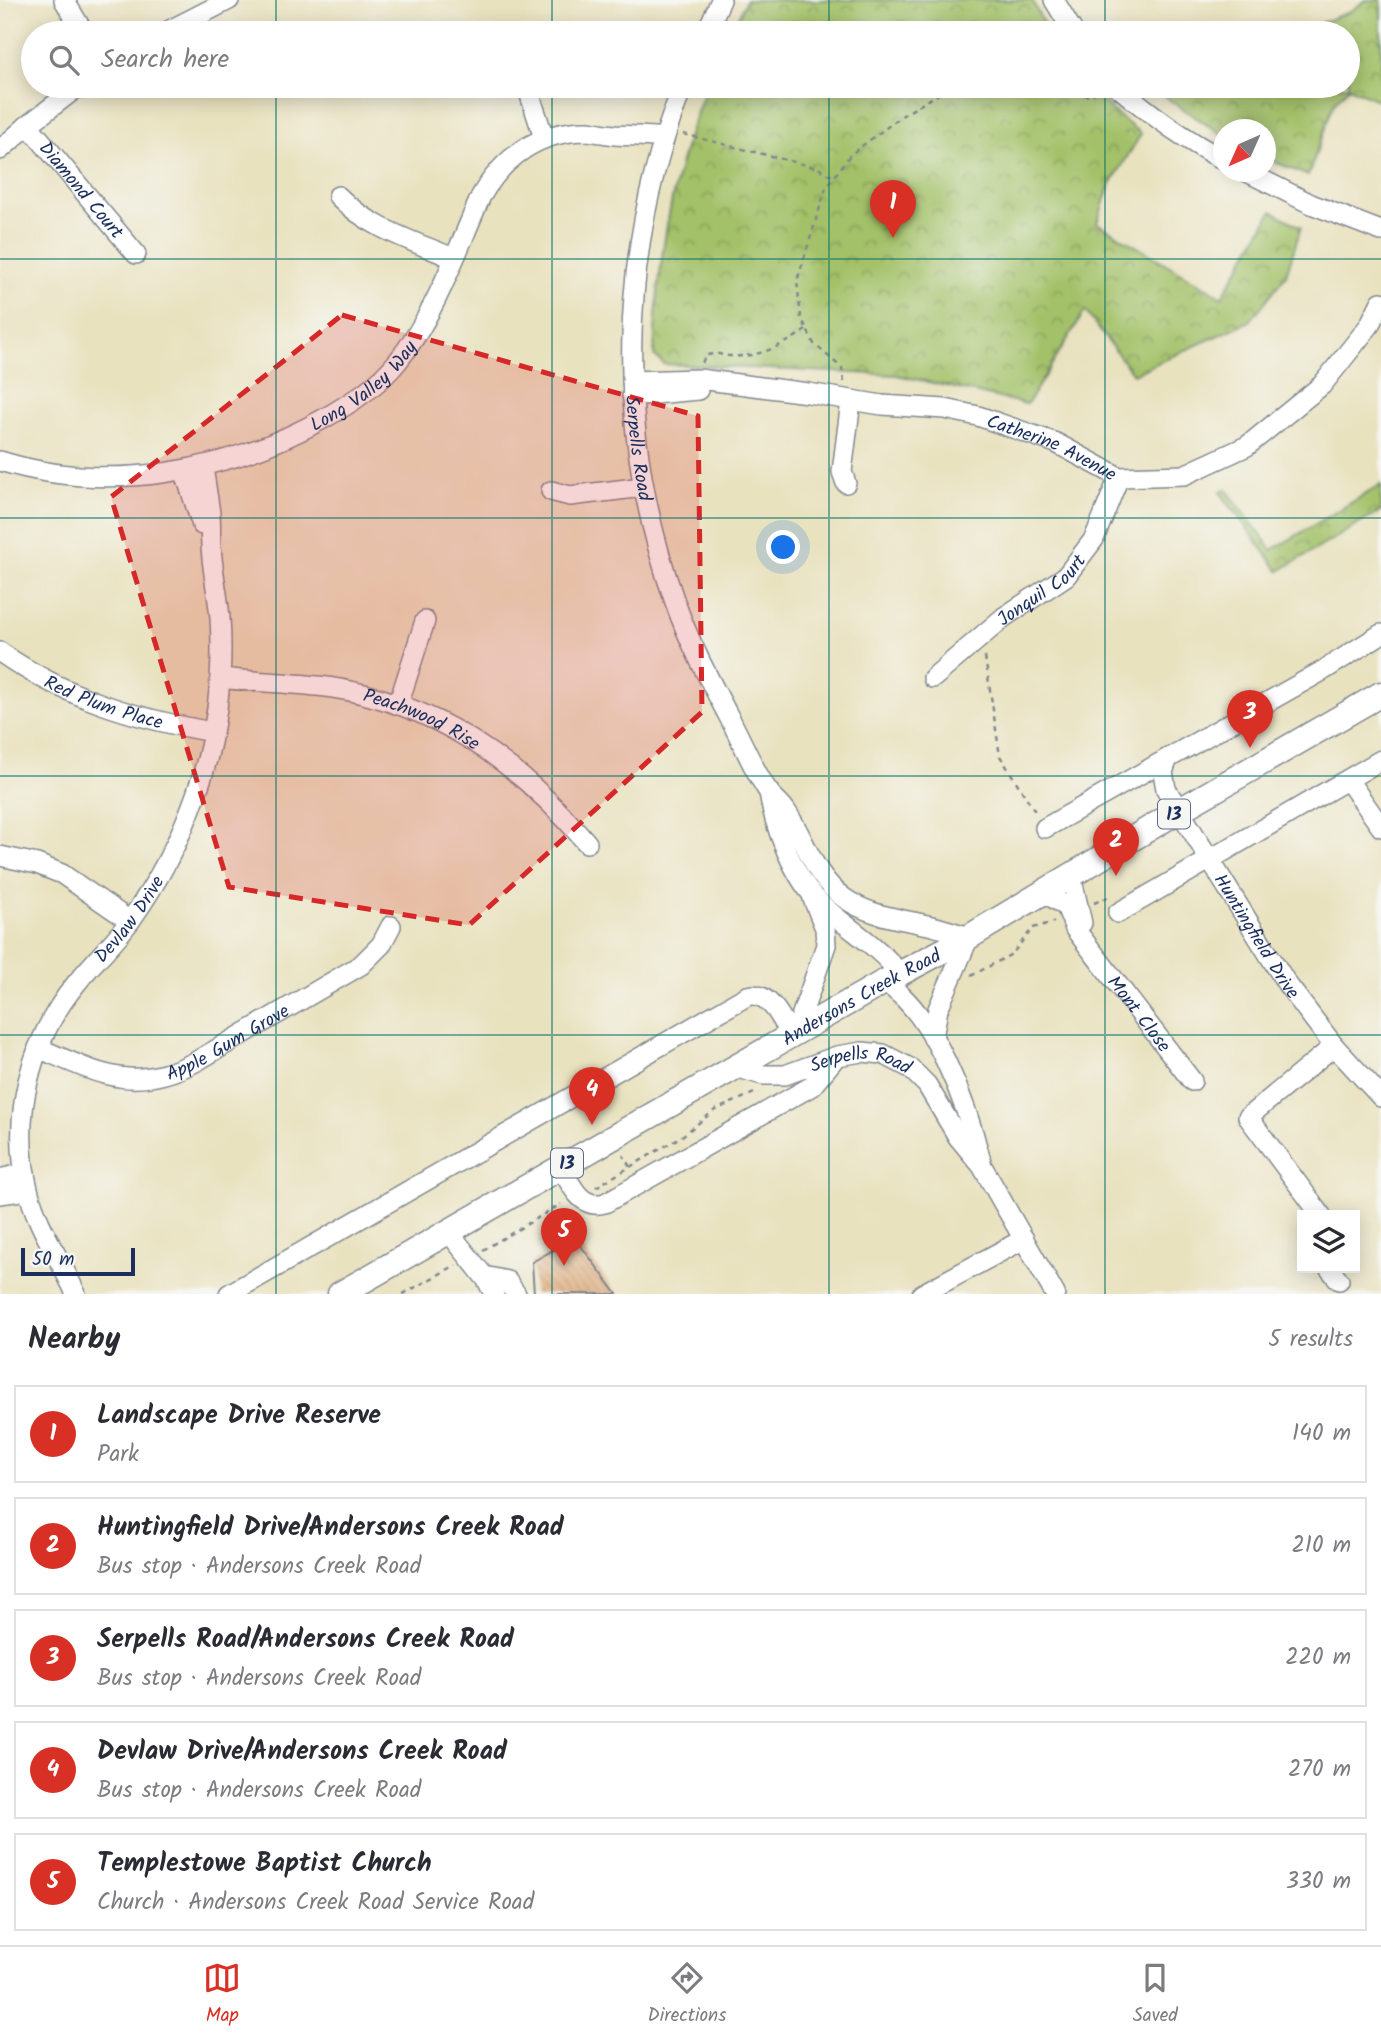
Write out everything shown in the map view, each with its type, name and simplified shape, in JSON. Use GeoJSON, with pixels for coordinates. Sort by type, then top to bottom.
{"type":"FeatureCollection","features":[{"type":"Feature","properties":{"kind":"main road","name":"Andersons Creek Road"},"geometry":{"type":"LineString","coordinates":[[340,1294],[735,1067],[969,937],[1180,810],[1381,694]]}},
{"type":"Feature","properties":{"kind":"street"},"geometry":{"type":"LineString","coordinates":[[64,0],[77,21]]}},
{"type":"Feature","properties":{"kind":"street"},"geometry":{"type":"LineString","coordinates":[[188,21],[229,0]]}},
{"type":"Feature","properties":{"kind":"street"},"geometry":{"type":"LineString","coordinates":[[711,21],[721,0]]}},
{"type":"Feature","properties":{"kind":"street"},"geometry":{"type":"LineString","coordinates":[[1058,1],[1068,21]]}},
{"type":"Feature","properties":{"kind":"street"},"geometry":{"type":"LineString","coordinates":[[0,150],[63,98]]}},
{"type":"Feature","properties":{"kind":"street"},"geometry":{"type":"LineString","coordinates":[[531,98],[544,138]]}},
{"type":"Feature","properties":{"kind":"street","name":"Serpells Road"},"geometry":{"type":"LineString","coordinates":[[679,98],[663,141],[644,213],[637,261],[632,316],[632,388],[643,487],[663,564],[687,632],[716,694],[768,791],[786,810],[821,917],[826,941],[793,1035]]}},
{"type":"Feature","properties":{"kind":"street"},"geometry":{"type":"LineString","coordinates":[[1131,98],[1149,113],[1213,155]]}},
{"type":"Feature","properties":{"kind":"street","name":"Diamond Court"},"geometry":{"type":"LineString","coordinates":[[28,125],[136,254]]}},
{"type":"Feature","properties":{"kind":"street","name":"Long Valley Way"},"geometry":{"type":"LineString","coordinates":[[0,461],[75,476],[110,477],[193,468],[285,439],[364,394],[396,364],[420,329],[481,196],[494,176],[512,157],[544,138],[570,132],[589,131],[663,141]]}},
{"type":"Feature","properties":{"kind":"street"},"geometry":{"type":"LineString","coordinates":[[1267,182],[1311,204],[1381,231]]}},
{"type":"Feature","properties":{"kind":"street"},"geometry":{"type":"LineString","coordinates":[[338,196],[374,224],[453,258]]}},
{"type":"Feature","properties":{"kind":"street","name":"Catherine Avenue"},"geometry":{"type":"LineString","coordinates":[[632,388],[699,379],[737,386],[945,410],[978,416],[1056,443],[1119,477],[1184,475],[1247,446],[1322,386],[1369,326],[1381,302]]}},
{"type":"Feature","properties":{"kind":"street","name":"Catherine Avenue"},"geometry":{"type":"LineString","coordinates":[[632,388],[737,386]]}},
{"type":"Feature","properties":{"kind":"street"},"geometry":{"type":"LineString","coordinates":[[846,483],[842,472],[849,400]]}},
{"type":"Feature","properties":{"kind":"street","name":"Devlaw Drive"},"geometry":{"type":"LineString","coordinates":[[76,1294],[44,1235],[27,1182],[22,1133],[24,1102],[38,1048],[46,1029],[66,996],[130,921],[160,875],[200,783],[213,732],[220,678],[220,617],[210,515],[193,468]]}},
{"type":"Feature","properties":{"kind":"street","name":"Jonquil Court"},"geometry":{"type":"LineString","coordinates":[[933,678],[1004,617],[1066,576],[1094,539],[1119,477]]}},
{"type":"Feature","properties":{"kind":"street"},"geometry":{"type":"LineString","coordinates":[[551,491],[570,496],[643,487]]}},
{"type":"Feature","properties":{"kind":"street"},"geometry":{"type":"LineString","coordinates":[[398,705],[425,621]]}},
{"type":"Feature","properties":{"kind":"street"},"geometry":{"type":"LineString","coordinates":[[1045,828],[1324,670],[1381,634]]}},
{"type":"Feature","properties":{"kind":"street","name":"Red Plum Place"},"geometry":{"type":"LineString","coordinates":[[0,652],[41,677],[99,704],[142,718],[213,732]]}},
{"type":"Feature","properties":{"kind":"street","name":"Peachwood Rise"},"geometry":{"type":"LineString","coordinates":[[220,678],[328,687],[398,705],[444,724],[503,760],[549,800],[587,844]]}},
{"type":"Feature","properties":{"kind":"street","name":"Huntingfield Drive"},"geometry":{"type":"LineString","coordinates":[[1168,758],[1163,781],[1287,985],[1334,1046],[1381,1097]]}},
{"type":"Feature","properties":{"kind":"street"},"geometry":{"type":"LineString","coordinates":[[1118,913],[1381,760]]}},
{"type":"Feature","properties":{"kind":"street"},"geometry":{"type":"LineString","coordinates":[[1348,780],[1381,827]]}},
{"type":"Feature","properties":{"kind":"street"},"geometry":{"type":"LineString","coordinates":[[0,856],[37,864],[62,874],[130,921]]}},
{"type":"Feature","properties":{"kind":"street","name":"Serpells Road"},"geometry":{"type":"LineString","coordinates":[[805,871],[862,909],[969,937]]}},
{"type":"Feature","properties":{"kind":"street","name":"Serpells Road"},"geometry":{"type":"LineString","coordinates":[[805,871],[823,906],[880,951],[897,990],[933,1038],[966,1107],[982,1166]]}},
{"type":"Feature","properties":{"kind":"street","name":"Mont Close"},"geometry":{"type":"LineString","coordinates":[[1071,876],[1076,913],[1088,946],[1192,1081]]}},
{"type":"Feature","properties":{"kind":"street"},"geometry":{"type":"LineString","coordinates":[[1043,892],[1076,913]]}},
{"type":"Feature","properties":{"kind":"street","name":"Apple Gum Grove"},"geometry":{"type":"LineString","coordinates":[[38,1048],[95,1071],[121,1078],[146,1079],[168,1075],[348,974],[373,955],[391,926]]}},
{"type":"Feature","properties":{"kind":"street"},"geometry":{"type":"LineString","coordinates":[[933,1038],[938,1009],[969,937]]}},
{"type":"Feature","properties":{"kind":"street"},"geometry":{"type":"LineString","coordinates":[[229,1294],[768,985]]}},
{"type":"Feature","properties":{"kind":"street"},"geometry":{"type":"LineString","coordinates":[[747,996],[757,994],[763,998],[793,1035]]}},
{"type":"Feature","properties":{"kind":"street"},"geometry":{"type":"LineString","coordinates":[[1317,1210],[1248,1117],[1334,1046]]}},
{"type":"Feature","properties":{"kind":"street","name":"Serpells Road"},"geometry":{"type":"LineString","coordinates":[[735,1067],[781,1076],[851,1052],[890,1056],[910,1068],[927,1086],[958,1137],[982,1166],[1055,1294]]}},
{"type":"Feature","properties":{"kind":"street"},"geometry":{"type":"LineString","coordinates":[[561,1167],[579,1196],[593,1205],[605,1203],[811,1086],[836,1056]]}},
{"type":"Feature","properties":{"kind":"street"},"geometry":{"type":"LineString","coordinates":[[0,1179],[27,1182]]}},
{"type":"Feature","properties":{"kind":"street"},"geometry":{"type":"LineString","coordinates":[[0,1194],[27,1182]]}},
{"type":"Feature","properties":{"kind":"street"},"geometry":{"type":"LineString","coordinates":[[448,1231],[484,1276],[494,1294]]}},
{"type":"Feature","properties":{"kind":"street"},"geometry":{"type":"LineString","coordinates":[[922,1294],[1024,1239]]}},
{"type":"Feature","properties":{"kind":"street","name":"Devlaw Drive"},"geometry":{"type":"LineString","coordinates":[[66,1272],[88,1294]]}},
{"type":"Feature","properties":{"kind":"street"},"geometry":{"type":"LineString","coordinates":[[484,1276],[507,1280],[516,1294]]}},
{"type":"Feature","properties":{"kind":"path"},"geometry":{"type":"LineString","coordinates":[[849,400],[842,368],[814,344],[801,317],[797,281],[826,188],[850,155],[903,115],[932,98]]}},
{"type":"Feature","properties":{"kind":"path"},"geometry":{"type":"LineString","coordinates":[[663,141],[818,168],[834,177]]}},
{"type":"Feature","properties":{"kind":"path"},"geometry":{"type":"LineString","coordinates":[[699,379],[700,366],[705,356],[716,352],[731,356],[761,351],[782,345],[807,330]]}},
{"type":"Feature","properties":{"kind":"path"},"geometry":{"type":"LineString","coordinates":[[982,635],[1000,756],[1045,828]]}},
{"type":"Feature","properties":{"kind":"path"},"geometry":{"type":"LineString","coordinates":[[968,981],[979,971],[1012,954],[1033,928],[1076,913],[1111,896],[1128,895],[1136,902]]}},
{"type":"Feature","properties":{"kind":"path"},"geometry":{"type":"LineString","coordinates":[[403,1294],[630,1167],[682,1136],[715,1111],[754,1093],[780,1093],[791,1098]]}},
{"type":"Feature","properties":{"kind":"path"},"geometry":{"type":"LineString","coordinates":[[612,1137],[630,1167]]}},
{"type":"Feature","properties":{"kind":"highlighted area"},"geometry":{"type":"Polygon","coordinates":[[[342,315],[698,416],[702,712],[469,925],[229,887],[111,497],[342,315]]]}},
{"type":"Feature","properties":{"kind":"green space"},"geometry":{"type":"Polygon","coordinates":[[[746,0],[1032,0],[1042,21],[736,21],[746,0]]]}},
{"type":"Feature","properties":{"kind":"green space"},"geometry":{"type":"Polygon","coordinates":[[[1366,0],[1381,0],[1381,102],[1360,92],[1360,21],[1325,21],[1349,12],[1366,0]]]}},
{"type":"Feature","properties":{"kind":"green space"},"geometry":{"type":"Polygon","coordinates":[[[702,98],[1101,98],[1110,109],[1141,134],[1109,187],[1097,223],[1222,297],[1272,211],[1301,227],[1286,275],[1250,321],[1133,374],[1085,311],[1027,404],[897,375],[664,364],[654,355],[658,286],[675,185],[702,98]]]}},
{"type":"Feature","properties":{"kind":"green space"},"geometry":{"type":"Polygon","coordinates":[[[1168,98],[1339,98],[1334,103],[1308,176],[1276,162],[1276,119],[1213,119],[1213,128],[1168,98]]]}},
{"type":"Feature","properties":{"kind":"green space"},"geometry":{"type":"Polygon","coordinates":[[[1381,485],[1381,511],[1279,571],[1220,492],[1226,489],[1272,550],[1381,485]]]}},
{"type":"Feature","properties":{"kind":"building"},"geometry":{"type":"Polygon","coordinates":[[[575,1238],[617,1294],[534,1294],[532,1262],[575,1238]]]}},
{"type":"Feature","properties":{"kind":"place","name":"Landscape Drive Reserve"},"geometry":{"type":"Point","coordinates":[893,238]}},
{"type":"Feature","properties":{"kind":"place","name":"Serpells Road/Andersons Creek Road"},"geometry":{"type":"Point","coordinates":[1250,748]}},
{"type":"Feature","properties":{"kind":"place","name":"Huntingfield Drive/Andersons Creek Road"},"geometry":{"type":"Point","coordinates":[1116,876]}},
{"type":"Feature","properties":{"kind":"place","name":"Devlaw Drive/Andersons Creek Road"},"geometry":{"type":"Point","coordinates":[592,1125]}},
{"type":"Feature","properties":{"kind":"place","name":"Templestowe Baptist Church"},"geometry":{"type":"Point","coordinates":[564,1266]}}]}
